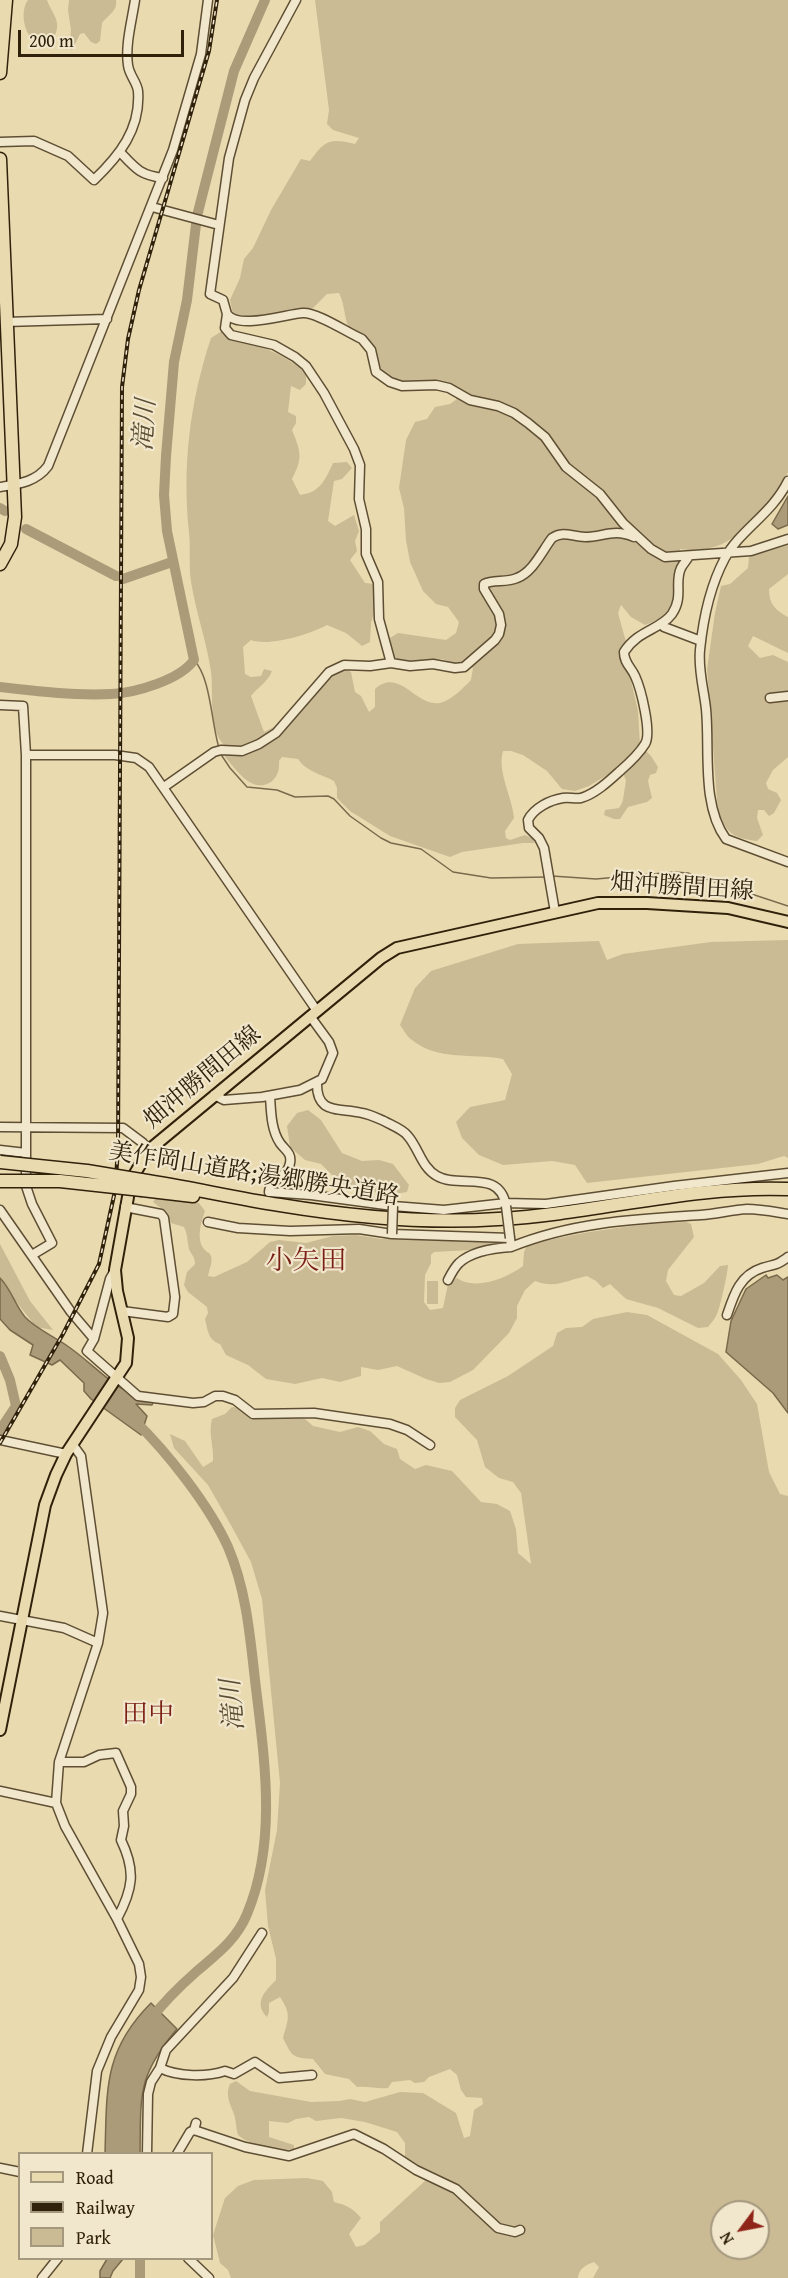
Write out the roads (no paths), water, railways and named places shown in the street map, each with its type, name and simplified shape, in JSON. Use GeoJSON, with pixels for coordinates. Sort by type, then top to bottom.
{"type":"FeatureCollection","features":[{"type":"Feature","properties":{"kind":"highway"},"geometry":{"type":"LineString","coordinates":[[0,73],[6,0]]}},
{"type":"Feature","properties":{"kind":"highway"},"geometry":{"type":"LineString","coordinates":[[0,159],[5,396],[14,483],[15,517],[11,544],[0,564]]}},
{"type":"Feature","properties":{"kind":"highway"},"geometry":{"type":"LineString","coordinates":[[0,1152],[50,1161],[69,1169]]}},
{"type":"Feature","properties":{"kind":"highway","name":"美作岡山道路;湯郷勝央道路"},"geometry":{"type":"LineString","coordinates":[[0,1162],[69,1169],[142,1185],[377,1218],[458,1221],[543,1215],[730,1190],[788,1189]]}},
{"type":"Feature","properties":{"kind":"highway"},"geometry":{"type":"LineString","coordinates":[[0,1181],[142,1185]]}},
{"type":"Feature","properties":{"kind":"main road","name":"畑沖勝間田線"},"geometry":{"type":"LineString","coordinates":[[0,1730],[45,1505],[66,1454],[126,1363],[128,1350],[115,1270],[131,1180],[149,1150],[381,958],[397,948],[598,903],[647,903],[728,908],[788,922]]}},
{"type":"Feature","properties":{"kind":"street"},"geometry":{"type":"LineString","coordinates":[[0,142],[34,141],[68,156],[94,180],[129,139],[138,105],[138,88],[128,63],[135,0]]}},
{"type":"Feature","properties":{"kind":"street"},"geometry":{"type":"LineString","coordinates":[[0,487],[32,481],[42,475],[48,466],[173,150],[201,54],[208,0]]}},
{"type":"Feature","properties":{"kind":"street"},"geometry":{"type":"LineString","coordinates":[[296,0],[254,78],[245,100],[230,159],[218,224],[210,294],[224,300],[227,314],[225,328],[231,335],[274,345],[306,366],[324,393],[354,449],[360,465],[359,499],[366,529],[366,554],[378,582],[379,619],[391,663]]}},
{"type":"Feature","properties":{"kind":"street"},"geometry":{"type":"LineString","coordinates":[[120,152],[143,174],[150,178],[163,178]]}},
{"type":"Feature","properties":{"kind":"street"},"geometry":{"type":"LineString","coordinates":[[152,207],[218,224]]}},
{"type":"Feature","properties":{"kind":"street"},"geometry":{"type":"LineString","coordinates":[[227,314],[234,320],[250,321],[308,314],[369,344],[376,372],[390,382],[402,386],[436,385],[449,388],[470,400],[498,406],[514,413],[545,436],[566,467],[600,494],[623,524],[640,540],[665,557],[762,549],[788,539]]}},
{"type":"Feature","properties":{"kind":"street"},"geometry":{"type":"LineString","coordinates":[[5,322],[107,319]]}},
{"type":"Feature","properties":{"kind":"street"},"geometry":{"type":"LineString","coordinates":[[788,481],[775,502],[729,552],[711,592],[701,641],[700,669],[706,710],[708,772],[716,821],[726,839],[788,862]]}},
{"type":"Feature","properties":{"kind":"street"},"geometry":{"type":"LineString","coordinates":[[164,787],[214,752],[242,751],[276,733],[333,669],[344,665],[370,666],[391,663],[410,666],[433,664],[455,668],[471,663],[495,640],[501,625],[499,614],[484,589],[484,584],[516,579],[524,574],[552,538],[558,534],[589,537],[617,532],[640,540]]}},
{"type":"Feature","properties":{"kind":"street"},"geometry":{"type":"LineString","coordinates":[[555,912],[544,848],[539,838],[529,828],[528,820],[537,809],[556,800],[565,797],[581,798],[588,795],[620,771],[645,744],[647,734],[645,708],[634,673],[626,663],[624,652],[640,634],[661,624],[672,612],[678,600],[681,569],[689,556]]}},
{"type":"Feature","properties":{"kind":"street"},"geometry":{"type":"LineString","coordinates":[[661,624],[701,641]]}},
{"type":"Feature","properties":{"kind":"street"},"geometry":{"type":"LineString","coordinates":[[770,698],[788,696]]}},
{"type":"Feature","properties":{"kind":"street"},"geometry":{"type":"LineString","coordinates":[[0,705],[23,706],[26,755],[26,1186],[32,1204],[52,1243],[32,1255]]}},
{"type":"Feature","properties":{"kind":"street"},"geometry":{"type":"LineString","coordinates":[[26,755],[115,755],[136,758],[149,767],[314,1013],[333,1053],[324,1076],[300,1090],[270,1096],[224,1100],[214,1095]]}},
{"type":"Feature","properties":{"kind":"street"},"geometry":{"type":"LineString","coordinates":[[316,1082],[316,1093],[322,1104],[341,1112],[363,1113],[405,1133],[425,1165],[437,1177],[445,1180],[477,1181],[488,1184],[502,1193],[511,1242]]}},
{"type":"Feature","properties":{"kind":"street"},"geometry":{"type":"LineString","coordinates":[[270,1096],[275,1132],[288,1152],[291,1162],[288,1172],[271,1184],[269,1192],[444,1210],[557,1203],[788,1173]]}},
{"type":"Feature","properties":{"kind":"street"},"geometry":{"type":"LineString","coordinates":[[0,1127],[123,1128],[149,1150]]}},
{"type":"Feature","properties":{"kind":"street"},"geometry":{"type":"LineString","coordinates":[[0,1152],[26,1153]]}},
{"type":"Feature","properties":{"kind":"street"},"geometry":{"type":"LineString","coordinates":[[0,1176],[26,1176]]}},
{"type":"Feature","properties":{"kind":"street"},"geometry":{"type":"LineString","coordinates":[[392,1234],[393,1206]]}},
{"type":"Feature","properties":{"kind":"street"},"geometry":{"type":"LineString","coordinates":[[122,1311],[168,1317],[172,1314],[174,1297],[164,1218],[161,1214],[125,1207]]}},
{"type":"Feature","properties":{"kind":"street"},"geometry":{"type":"LineString","coordinates":[[448,1280],[459,1263],[467,1258],[511,1242],[616,1221],[748,1209],[788,1214]]}},
{"type":"Feature","properties":{"kind":"street"},"geometry":{"type":"LineString","coordinates":[[0,1210],[71,1312],[94,1339]]}},
{"type":"Feature","properties":{"kind":"street"},"geometry":{"type":"LineString","coordinates":[[208,1222],[238,1228],[290,1231],[359,1229],[392,1234],[511,1242]]}},
{"type":"Feature","properties":{"kind":"street"},"geometry":{"type":"LineString","coordinates":[[727,1315],[736,1289],[744,1278],[765,1267],[775,1266],[788,1257]]}},
{"type":"Feature","properties":{"kind":"street"},"geometry":{"type":"LineString","coordinates":[[115,1270],[110,1279],[94,1339],[87,1351],[138,1396],[193,1403],[204,1402],[215,1396],[223,1396],[235,1400],[253,1414],[314,1413],[390,1424],[406,1430],[430,1445]]}},
{"type":"Feature","properties":{"kind":"street"},"geometry":{"type":"LineString","coordinates":[[0,1440],[66,1454]]}},
{"type":"Feature","properties":{"kind":"street"},"geometry":{"type":"LineString","coordinates":[[73,1445],[81,1456],[102,1599],[101,1630],[59,1762],[56,1803],[65,1826],[117,1919],[139,1964],[141,1977],[139,1990],[111,2037],[97,2071],[87,2152]]}},
{"type":"Feature","properties":{"kind":"street"},"geometry":{"type":"LineString","coordinates":[[0,1616],[64,1629],[98,1643]]}},
{"type":"Feature","properties":{"kind":"street"},"geometry":{"type":"LineString","coordinates":[[59,1762],[84,1762],[99,1755],[116,1753],[132,1787],[123,1811],[124,1826],[120,1840],[129,1856],[132,1883],[130,1894],[117,1919]]}},
{"type":"Feature","properties":{"kind":"street"},"geometry":{"type":"LineString","coordinates":[[0,1791],[56,1803]]}},
{"type":"Feature","properties":{"kind":"street"},"geometry":{"type":"LineString","coordinates":[[147,2152],[148,2094],[166,2050],[233,1978],[262,1933]]}},
{"type":"Feature","properties":{"kind":"street"},"geometry":{"type":"LineString","coordinates":[[160,2067],[195,2074],[217,2074],[225,2071],[234,2074],[255,2062],[279,2078],[312,2075]]}},
{"type":"Feature","properties":{"kind":"street"},"geometry":{"type":"LineString","coordinates":[[178,2152],[195,2126],[245,2146],[289,2156],[354,2134],[384,2149],[416,2170],[456,2189],[498,2228],[515,2232],[520,2230]]}},
{"type":"Feature","properties":{"kind":"street"},"geometry":{"type":"LineString","coordinates":[[0,2168],[18,2172]]}},
{"type":"Feature","properties":{"kind":"street"},"geometry":{"type":"LineString","coordinates":[[47,2276],[57,2260]]}},
{"type":"Feature","properties":{"kind":"street"},"geometry":{"type":"LineString","coordinates":[[189,2260],[209,2278]]}},
{"type":"Feature","properties":{"kind":"waterway","name":"滝川"},"geometry":{"type":"LineString","coordinates":[[0,687],[70,694],[121,693],[168,679],[178,674],[194,660],[167,531],[164,495],[174,362],[187,300],[197,216],[234,71],[265,0]]}},
{"type":"Feature","properties":{"kind":"waterway"},"geometry":{"type":"LineString","coordinates":[[0,508],[5,511]]}},
{"type":"Feature","properties":{"kind":"waterway"},"geometry":{"type":"LineString","coordinates":[[26,529],[116,576]]}},
{"type":"Feature","properties":{"kind":"waterway"},"geometry":{"type":"LineString","coordinates":[[123,579],[172,562]]}},
{"type":"Feature","properties":{"kind":"waterway"},"geometry":{"type":"LineString","coordinates":[[194,660],[204,678],[219,748]]}},
{"type":"Feature","properties":{"kind":"waterway"},"geometry":{"type":"LineString","coordinates":[[220,753],[247,787],[277,790],[295,797],[328,796],[334,799],[350,816],[381,838],[391,843],[421,849],[453,872],[491,878],[547,877]]}},
{"type":"Feature","properties":{"kind":"waterway"},"geometry":{"type":"LineString","coordinates":[[552,876],[596,879],[674,872],[688,873],[788,906]]}},
{"type":"Feature","properties":{"kind":"waterway"},"geometry":{"type":"LineString","coordinates":[[0,1356],[10,1380],[16,1406],[0,1430]]}},
{"type":"Feature","properties":{"kind":"waterway","name":"滝川"},"geometry":{"type":"LineString","coordinates":[[134,1420],[160,1447],[199,1497],[220,1531],[234,1563],[249,1629],[262,1738],[266,1798],[263,1857],[257,1886],[243,1923],[226,1946],[178,1989],[150,2020]]}},
{"type":"Feature","properties":{"kind":"waterway"},"geometry":{"type":"LineString","coordinates":[[140,2260],[140,2278]]}},
{"type":"Feature","properties":{"kind":"railway"},"geometry":{"type":"LineString","coordinates":[[0,1443],[63,1334],[99,1264],[115,1191],[118,1149],[122,387],[128,339],[139,290],[209,51],[217,0]]}},
{"type":"Feature","properties":{"kind":"district","name":"小矢田"},"geometry":{"type":"Point","coordinates":[306,1262]}},
{"type":"Feature","properties":{"kind":"district","name":"田中"},"geometry":{"type":"Point","coordinates":[148,1715]}}]}
